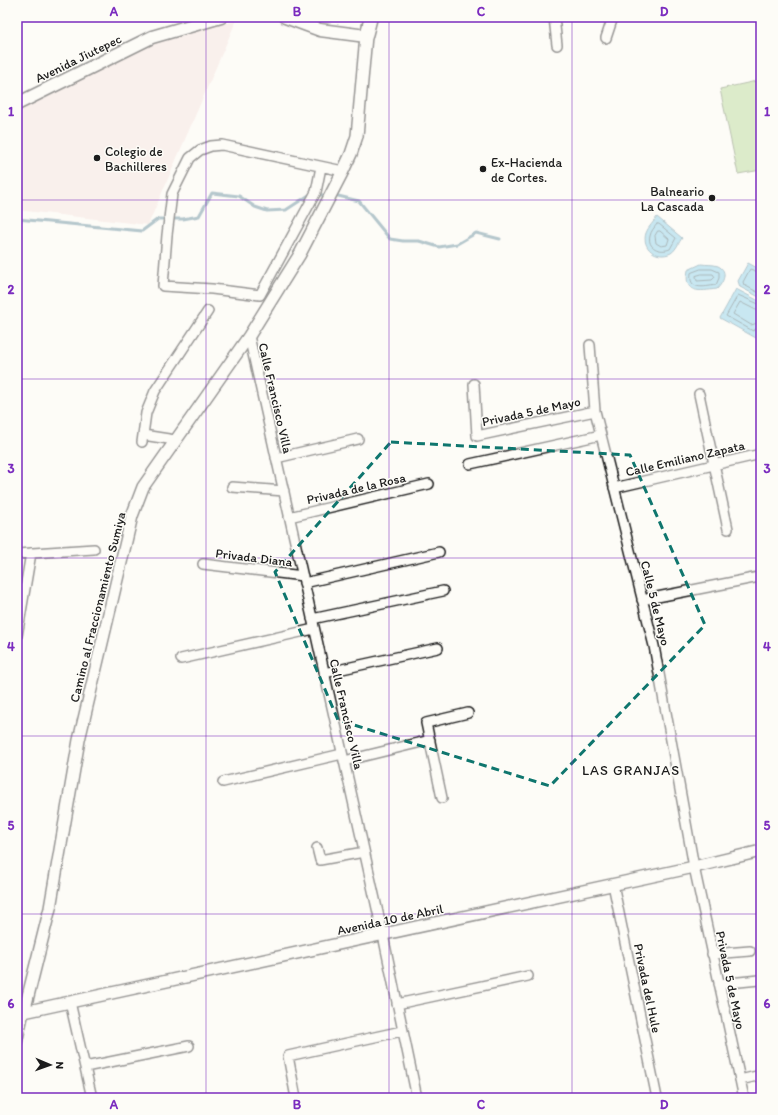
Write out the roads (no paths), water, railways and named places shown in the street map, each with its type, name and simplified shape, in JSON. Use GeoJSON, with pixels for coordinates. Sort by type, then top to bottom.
{"type":"FeatureCollection","features":[{"type":"Feature","properties":{"kind":"main road","name":"Avenida Jiutepec"},"geometry":{"type":"LineString","coordinates":[[17,104],[152,37],[221,17]]}},
{"type":"Feature","properties":{"kind":"main road"},"geometry":{"type":"LineString","coordinates":[[286,17],[320,30],[366,36]]}},
{"type":"Feature","properties":{"kind":"main road","name":"Camino al Fraccionamiento Sumiya"},"geometry":{"type":"LineString","coordinates":[[366,36],[371,17]]}},
{"type":"Feature","properties":{"kind":"street"},"geometry":{"type":"LineString","coordinates":[[554,17],[557,44]]}},
{"type":"Feature","properties":{"kind":"street"},"geometry":{"type":"LineString","coordinates":[[606,38],[613,17]]}},
{"type":"Feature","properties":{"kind":"street","name":"Camino al Fraccionamiento Sumiya"},"geometry":{"type":"LineString","coordinates":[[17,1043],[21,1013],[50,908],[79,740],[132,516],[143,487],[249,336],[300,254],[343,172],[357,136],[366,36]]}},
{"type":"Feature","properties":{"kind":"street"},"geometry":{"type":"LineString","coordinates":[[321,167],[316,192],[260,295],[212,288],[163,286],[172,194],[190,158],[200,150],[211,146],[222,145],[321,167],[343,172]]}},
{"type":"Feature","properties":{"kind":"street"},"geometry":{"type":"LineString","coordinates":[[175,440],[143,439],[146,413],[155,391],[208,311]]}},
{"type":"Feature","properties":{"kind":"street","name":"Calle Francisco Villa"},"geometry":{"type":"LineString","coordinates":[[249,336],[383,935],[417,1098]]}},
{"type":"Feature","properties":{"kind":"street","name":"Calle 5 de Mayo"},"geometry":{"type":"LineString","coordinates":[[590,345],[595,410],[654,646],[694,868]]}},
{"type":"Feature","properties":{"kind":"street","name":"Privada 5 de Mayo"},"geometry":{"type":"LineString","coordinates":[[474,384],[477,436],[595,410]]}},
{"type":"Feature","properties":{"kind":"street"},"geometry":{"type":"LineString","coordinates":[[699,394],[728,530]]}},
{"type":"Feature","properties":{"kind":"street"},"geometry":{"type":"LineString","coordinates":[[470,464],[601,435]]}},
{"type":"Feature","properties":{"kind":"street"},"geometry":{"type":"LineString","coordinates":[[276,458],[358,439]]}},
{"type":"Feature","properties":{"kind":"street","name":"Calle Emiliano Zapata"},"geometry":{"type":"LineString","coordinates":[[614,488],[761,454]]}},
{"type":"Feature","properties":{"kind":"street","name":"Privada de la Rosa"},"geometry":{"type":"LineString","coordinates":[[289,517],[429,484]]}},
{"type":"Feature","properties":{"kind":"street"},"geometry":{"type":"LineString","coordinates":[[232,487],[284,491]]}},
{"type":"Feature","properties":{"kind":"street"},"geometry":{"type":"LineString","coordinates":[[17,554],[94,549]]}},
{"type":"Feature","properties":{"kind":"street"},"geometry":{"type":"LineString","coordinates":[[303,580],[439,552]]}},
{"type":"Feature","properties":{"kind":"street"},"geometry":{"type":"LineString","coordinates":[[17,636],[31,553]]}},
{"type":"Feature","properties":{"kind":"street","name":"Privada Diana"},"geometry":{"type":"LineString","coordinates":[[203,564],[303,580]]}},
{"type":"Feature","properties":{"kind":"street"},"geometry":{"type":"LineString","coordinates":[[642,600],[759,577]]}},
{"type":"Feature","properties":{"kind":"street"},"geometry":{"type":"LineString","coordinates":[[312,619],[443,591]]}},
{"type":"Feature","properties":{"kind":"street"},"geometry":{"type":"LineString","coordinates":[[181,660],[314,629]]}},
{"type":"Feature","properties":{"kind":"street"},"geometry":{"type":"LineString","coordinates":[[324,673],[438,648]]}},
{"type":"Feature","properties":{"kind":"street"},"geometry":{"type":"LineString","coordinates":[[442,798],[426,723],[468,713]]}},
{"type":"Feature","properties":{"kind":"street"},"geometry":{"type":"LineString","coordinates":[[224,782],[430,740]]}},
{"type":"Feature","properties":{"kind":"street"},"geometry":{"type":"LineString","coordinates":[[317,848],[320,860],[364,852]]}},
{"type":"Feature","properties":{"kind":"street","name":"Avenida 10 de Abril"},"geometry":{"type":"LineString","coordinates":[[21,1013],[613,884],[694,868],[761,851]]}},
{"type":"Feature","properties":{"kind":"street","name":"Privada 5 de Mayo"},"geometry":{"type":"LineString","coordinates":[[694,868],[744,1098]]}},
{"type":"Feature","properties":{"kind":"street","name":"Privada del Hule"},"geometry":{"type":"LineString","coordinates":[[613,884],[657,1098]]}},
{"type":"Feature","properties":{"kind":"street"},"geometry":{"type":"LineString","coordinates":[[712,954],[750,951]]}},
{"type":"Feature","properties":{"kind":"street"},"geometry":{"type":"LineString","coordinates":[[397,1004],[528,976]]}},
{"type":"Feature","properties":{"kind":"street"},"geometry":{"type":"LineString","coordinates":[[719,984],[759,980]]}},
{"type":"Feature","properties":{"kind":"street"},"geometry":{"type":"LineString","coordinates":[[70,1002],[92,1098]]}},
{"type":"Feature","properties":{"kind":"street"},"geometry":{"type":"LineString","coordinates":[[296,1098],[288,1056],[402,1031]]}},
{"type":"Feature","properties":{"kind":"street"},"geometry":{"type":"LineString","coordinates":[[85,1067],[189,1046]]}},
{"type":"Feature","properties":{"kind":"street"},"geometry":{"type":"LineString","coordinates":[[740,1080],[761,1075]]}},
{"type":"Feature","properties":{"kind":"water"},"geometry":{"type":"Polygon","coordinates":[[[657,217],[682,238],[673,252],[666,255],[656,254],[651,251],[646,243],[646,233],[657,217]]]}},
{"type":"Feature","properties":{"kind":"water"},"geometry":{"type":"Polygon","coordinates":[[[748,263],[761,270],[761,298],[740,287],[738,281],[748,263]]]}},
{"type":"Feature","properties":{"kind":"water"},"geometry":{"type":"Polygon","coordinates":[[[701,264],[716,265],[723,271],[723,280],[717,289],[694,290],[690,288],[687,278],[688,270],[701,264]]]}},
{"type":"Feature","properties":{"kind":"water"},"geometry":{"type":"Polygon","coordinates":[[[736,289],[761,302],[761,328],[756,338],[720,318],[736,289]]]}},
{"type":"Feature","properties":{"kind":"waterway"},"geometry":{"type":"LineString","coordinates":[[17,219],[142,231],[158,219],[183,219],[199,216],[212,193],[239,196],[255,207],[267,211],[286,210],[309,195],[328,195]]}},
{"type":"Feature","properties":{"kind":"waterway"},"geometry":{"type":"LineString","coordinates":[[334,195],[359,201],[390,239],[419,241],[439,247],[457,244],[476,233],[500,239]]}},
{"type":"Feature","properties":{"kind":"place","name":"Colegio de Bachilleres"},"geometry":{"type":"Point","coordinates":[97,158]}},
{"type":"Feature","properties":{"kind":"place","name":"Ex-Hacienda de Cortes."},"geometry":{"type":"Point","coordinates":[483,169]}},
{"type":"Feature","properties":{"kind":"place","name":"Balneario La Cascada"},"geometry":{"type":"Point","coordinates":[712,198]}},
{"type":"Feature","properties":{"kind":"district","name":"LAS GRANJAS"},"geometry":{"type":"Point","coordinates":[631,770]}}]}
